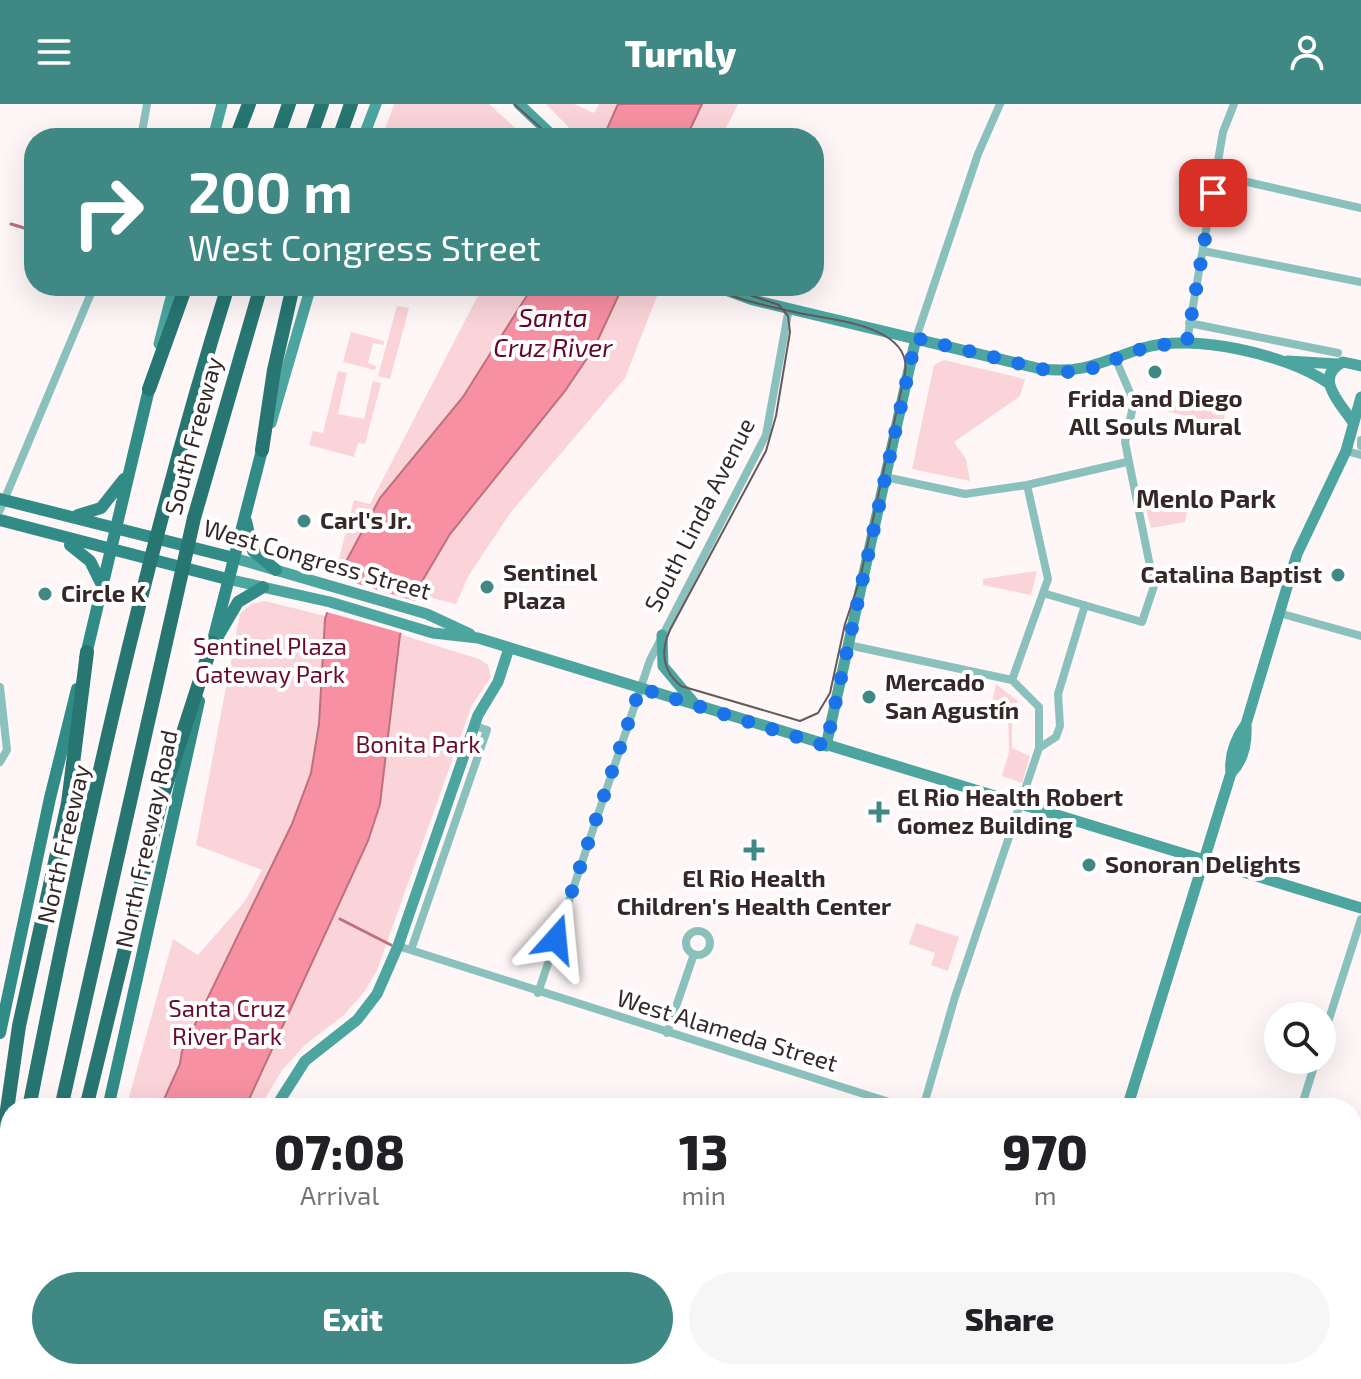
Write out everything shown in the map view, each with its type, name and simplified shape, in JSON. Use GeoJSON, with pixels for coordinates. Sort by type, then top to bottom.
{"type":"FeatureCollection","features":[{"type":"Feature","properties":{"kind":"highway"},"geometry":{"type":"LineString","coordinates":[[240,128],[249,104]]}},
{"type":"Feature","properties":{"kind":"highway"},"geometry":{"type":"LineString","coordinates":[[281,128],[289,104]]}},
{"type":"Feature","properties":{"kind":"highway"},"geometry":{"type":"LineString","coordinates":[[314,128],[322,104]]}},
{"type":"Feature","properties":{"kind":"highway"},"geometry":{"type":"LineString","coordinates":[[343,128],[351,104]]}},
{"type":"Feature","properties":{"kind":"highway"},"geometry":{"type":"LineString","coordinates":[[149,389],[182,296]]}},
{"type":"Feature","properties":{"kind":"highway","name":"South Freeway"},"geometry":{"type":"LineString","coordinates":[[144,591],[225,296]]}},
{"type":"Feature","properties":{"kind":"highway","name":"South Freeway"},"geometry":{"type":"LineString","coordinates":[[63,1098],[174,599],[258,296]]}},
{"type":"Feature","properties":{"kind":"highway"},"geometry":{"type":"LineString","coordinates":[[262,450],[274,370],[291,296]]}},
{"type":"Feature","properties":{"kind":"highway","name":"North Freeway"},"geometry":{"type":"LineString","coordinates":[[31,1098],[144,591]]}},
{"type":"Feature","properties":{"kind":"highway"},"geometry":{"type":"LineString","coordinates":[[88,1098],[161,801],[212,643]]}},
{"type":"Feature","properties":{"kind":"highway"},"geometry":{"type":"LineString","coordinates":[[9,1098],[19,1026],[68,803],[87,652]]}},
{"type":"Feature","properties":{"kind":"main road"},"geometry":{"type":"LineString","coordinates":[[216,128],[222,104]]}},
{"type":"Feature","properties":{"kind":"main road"},"geometry":{"type":"LineString","coordinates":[[367,128],[376,104]]}},
{"type":"Feature","properties":{"kind":"main road"},"geometry":{"type":"LineString","coordinates":[[519,104],[544,128]]}},
{"type":"Feature","properties":{"kind":"main road"},"geometry":{"type":"LineString","coordinates":[[0,1033],[50,798],[172,296]]}},
{"type":"Feature","properties":{"kind":"main road"},"geometry":{"type":"LineString","coordinates":[[262,450],[308,296]]}},
{"type":"Feature","properties":{"kind":"main road"},"geometry":{"type":"LineString","coordinates":[[749,296],[1041,369],[1069,372],[1116,360],[1144,348],[1187,341],[1281,360],[1337,358],[1359,363]]}},
{"type":"Feature","properties":{"kind":"main road"},"geometry":{"type":"LineString","coordinates":[[826,746],[916,338]]}},
{"type":"Feature","properties":{"kind":"main road"},"geometry":{"type":"LineString","coordinates":[[1328,383],[1337,358]]}},
{"type":"Feature","properties":{"kind":"main road"},"geometry":{"type":"LineString","coordinates":[[1281,360],[1328,383],[1352,421]]}},
{"type":"Feature","properties":{"kind":"main road"},"geometry":{"type":"LineString","coordinates":[[1335,396],[1351,401],[1361,397]]}},
{"type":"Feature","properties":{"kind":"main road"},"geometry":{"type":"LineString","coordinates":[[1130,1098],[1231,773],[1230,763],[1237,737],[1246,724],[1297,554],[1346,451],[1361,397]]}},
{"type":"Feature","properties":{"kind":"main road","name":"North Freeway Road"},"geometry":{"type":"LineString","coordinates":[[110,1098],[212,643],[262,450]]}},
{"type":"Feature","properties":{"kind":"main road"},"geometry":{"type":"LineString","coordinates":[[69,515],[101,508],[128,473]]}},
{"type":"Feature","properties":{"kind":"main road","name":"West Congress Street"},"geometry":{"type":"LineString","coordinates":[[1,503],[69,515],[234,558],[427,614],[478,638],[509,648],[1361,908]]}},
{"type":"Feature","properties":{"kind":"main road"},"geometry":{"type":"LineString","coordinates":[[246,512],[253,551],[276,570]]}},
{"type":"Feature","properties":{"kind":"main road","name":"West Congress Street"},"geometry":{"type":"LineString","coordinates":[[0,520],[110,551],[330,602],[423,629],[478,638]]}},
{"type":"Feature","properties":{"kind":"main road"},"geometry":{"type":"LineString","coordinates":[[52,535],[83,553],[102,585]]}},
{"type":"Feature","properties":{"kind":"main road"},"geometry":{"type":"LineString","coordinates":[[212,643],[238,602],[263,587]]}},
{"type":"Feature","properties":{"kind":"main road"},"geometry":{"type":"LineString","coordinates":[[662,635],[663,666],[697,706]]}},
{"type":"Feature","properties":{"kind":"main road"},"geometry":{"type":"LineString","coordinates":[[281,1098],[305,1061],[357,1020],[375,998],[398,946],[475,726],[498,682],[509,648]]}},
{"type":"Feature","properties":{"kind":"street"},"geometry":{"type":"LineString","coordinates":[[143,128],[147,104]]}},
{"type":"Feature","properties":{"kind":"street"},"geometry":{"type":"LineString","coordinates":[[916,338],[978,154],[1000,104]]}},
{"type":"Feature","properties":{"kind":"street"},"geometry":{"type":"LineString","coordinates":[[1187,341],[1223,132],[1234,104]]}},
{"type":"Feature","properties":{"kind":"street"},"geometry":{"type":"LineString","coordinates":[[1217,175],[1361,208]]}},
{"type":"Feature","properties":{"kind":"street"},"geometry":{"type":"LineString","coordinates":[[1203,251],[1361,282]]}},
{"type":"Feature","properties":{"kind":"street"},"geometry":{"type":"LineString","coordinates":[[1,503],[90,296]]}},
{"type":"Feature","properties":{"kind":"street","name":"South Linda Avenue"},"geometry":{"type":"LineString","coordinates":[[538,993],[640,688],[662,635],[766,435],[789,308]]}},
{"type":"Feature","properties":{"kind":"street"},"geometry":{"type":"LineString","coordinates":[[1189,323],[1281,341],[1337,358]]}},
{"type":"Feature","properties":{"kind":"street"},"geometry":{"type":"LineString","coordinates":[[1281,341],[1281,360]]}},
{"type":"Feature","properties":{"kind":"street"},"geometry":{"type":"LineString","coordinates":[[1043,593],[1142,622],[1154,586],[1127,462],[1125,442],[1134,402],[1116,360]]}},
{"type":"Feature","properties":{"kind":"street"},"geometry":{"type":"LineString","coordinates":[[1361,440],[1361,446]]}},
{"type":"Feature","properties":{"kind":"street"},"geometry":{"type":"LineString","coordinates":[[1346,451],[1361,455]]}},
{"type":"Feature","properties":{"kind":"street"},"geometry":{"type":"LineString","coordinates":[[885,477],[965,494],[1027,485],[1127,462]]}},
{"type":"Feature","properties":{"kind":"street"},"geometry":{"type":"LineString","coordinates":[[1012,680],[1048,579],[1027,485]]}},
{"type":"Feature","properties":{"kind":"street"},"geometry":{"type":"LineString","coordinates":[[1039,748],[1056,737],[1060,726],[1058,694],[1085,605]]}},
{"type":"Feature","properties":{"kind":"street"},"geometry":{"type":"LineString","coordinates":[[1279,613],[1361,636]]}},
{"type":"Feature","properties":{"kind":"street"},"geometry":{"type":"LineString","coordinates":[[848,645],[1012,680],[1039,707],[1039,748],[955,997],[926,1098]]}},
{"type":"Feature","properties":{"kind":"street"},"geometry":{"type":"LineString","coordinates":[[0,687],[7,750],[0,762]]}},
{"type":"Feature","properties":{"kind":"street"},"geometry":{"type":"LineString","coordinates":[[411,950],[487,730],[475,726]]}},
{"type":"Feature","properties":{"kind":"street"},"geometry":{"type":"LineString","coordinates":[[1334,1002],[1361,919]]}},
{"type":"Feature","properties":{"kind":"street","name":"West Alameda Street"},"geometry":{"type":"LineString","coordinates":[[398,946],[876,1098]]}},
{"type":"Feature","properties":{"kind":"street"},"geometry":{"type":"LineString","coordinates":[[667,1033],[694,954]]}},
{"type":"Feature","properties":{"kind":"street"},"geometry":{"type":"LineString","coordinates":[[1304,1098],[1312,1074]]}},
{"type":"Feature","properties":{"kind":"green space"},"geometry":{"type":"Polygon","coordinates":[[[394,104],[489,104],[515,128],[386,128],[394,104]]]}},
{"type":"Feature","properties":{"kind":"green space"},"geometry":{"type":"Polygon","coordinates":[[[546,104],[574,104],[594,113],[599,104],[738,104],[726,128],[569,128],[546,104]]]}},
{"type":"Feature","properties":{"kind":"green space"},"geometry":{"type":"Polygon","coordinates":[[[478,296],[657,296],[625,378],[511,512],[469,575],[456,604],[335,574],[354,500],[370,504],[478,296]]]}},
{"type":"Feature","properties":{"kind":"green space"},"geometry":{"type":"Polygon","coordinates":[[[397,306],[409,308],[390,379],[378,376],[397,306]]]}},
{"type":"Feature","properties":{"kind":"green space"},"geometry":{"type":"Polygon","coordinates":[[[351,332],[384,341],[384,345],[373,343],[368,363],[376,366],[375,370],[343,362],[351,332]]]}},
{"type":"Feature","properties":{"kind":"green space"},"geometry":{"type":"Polygon","coordinates":[[[944,360],[1025,379],[1020,396],[954,442],[966,459],[970,481],[912,469],[934,365],[944,360]]]}},
{"type":"Feature","properties":{"kind":"green space"},"geometry":{"type":"Polygon","coordinates":[[[338,371],[347,373],[338,414],[364,419],[373,381],[381,383],[365,444],[358,443],[354,457],[309,445],[313,431],[323,433],[338,371]]]}},
{"type":"Feature","properties":{"kind":"green space"},"geometry":{"type":"Polygon","coordinates":[[[1143,399],[1225,413],[1223,425],[1141,405],[1143,399]]]}},
{"type":"Feature","properties":{"kind":"green space"},"geometry":{"type":"Polygon","coordinates":[[[1164,493],[1189,501],[1185,522],[1151,528],[1143,497],[1164,493]]]}},
{"type":"Feature","properties":{"kind":"green space"},"geometry":{"type":"Polygon","coordinates":[[[1037,571],[1031,595],[983,585],[983,579],[1037,571]]]}},
{"type":"Feature","properties":{"kind":"green space"},"geometry":{"type":"Polygon","coordinates":[[[265,601],[402,635],[479,659],[488,665],[491,677],[472,705],[377,970],[364,992],[344,1015],[306,1044],[283,1069],[265,1098],[129,1098],[173,939],[198,955],[245,901],[262,870],[196,845],[240,614],[251,604],[265,601]]]}},
{"type":"Feature","properties":{"kind":"green space"},"geometry":{"type":"Polygon","coordinates":[[[996,684],[1018,701],[1012,710],[1012,748],[1030,756],[1022,783],[1002,776],[1009,752],[1008,712],[991,708],[996,684]]]}},
{"type":"Feature","properties":{"kind":"green space"},"geometry":{"type":"Polygon","coordinates":[[[916,923],[959,937],[948,971],[931,965],[935,953],[909,944],[916,923]]]}},
{"type":"Feature","properties":{"kind":"water"},"geometry":{"type":"Polygon","coordinates":[[[618,104],[702,104],[691,128],[607,128],[618,104]]]}},
{"type":"Feature","properties":{"kind":"water","name":"Santa Cruz River"},"geometry":{"type":"Polygon","coordinates":[[[527,296],[618,296],[594,348],[565,391],[450,534],[424,578],[400,635],[380,804],[368,841],[250,1098],[165,1098],[180,1064],[182,1051],[292,824],[311,773],[319,724],[325,619],[341,571],[380,498],[463,397],[527,296]]]}},
{"type":"Feature","properties":{"kind":"pier"},"geometry":{"type":"Polygon","coordinates":[[[335,577],[418,602],[405,634],[323,611],[335,577]]]}},
{"type":"Feature","properties":{"kind":"waterway"},"geometry":{"type":"LineString","coordinates":[[11,224],[24,228]]}},
{"type":"Feature","properties":{"kind":"waterway"},"geometry":{"type":"LineString","coordinates":[[340,919],[391,945]]}},
{"type":"Feature","properties":{"kind":"tram line"},"geometry":{"type":"LineString","coordinates":[[514,104],[541,128]]}},
{"type":"Feature","properties":{"kind":"tram line"},"geometry":{"type":"LineString","coordinates":[[733,296],[782,309]]}},
{"type":"Feature","properties":{"kind":"tram line"},"geometry":{"type":"LineString","coordinates":[[752,296],[782,309]]}},
{"type":"Feature","properties":{"kind":"tram line"},"geometry":{"type":"LineString","coordinates":[[782,309],[846,322],[882,334],[896,344],[904,357],[905,373],[860,579],[845,624],[830,693],[818,713],[800,721],[681,686],[670,674],[664,653],[670,630],[766,451],[776,416],[790,332],[788,316],[782,309]]}},
{"type":"Feature","properties":{"kind":"place","name":"Frida and Diego All Souls Mural"},"geometry":{"type":"Point","coordinates":[1155,372]}},
{"type":"Feature","properties":{"kind":"place","name":"Carl's Jr."},"geometry":{"type":"Point","coordinates":[304,521]}},
{"type":"Feature","properties":{"kind":"place","name":"Catalina Baptist"},"geometry":{"type":"Point","coordinates":[1338,575]}},
{"type":"Feature","properties":{"kind":"place","name":"Sentinel Plaza"},"geometry":{"type":"Point","coordinates":[487,587]}},
{"type":"Feature","properties":{"kind":"place","name":"Circle K"},"geometry":{"type":"Point","coordinates":[45,594]}},
{"type":"Feature","properties":{"kind":"place","name":"Mercado San Agustín"},"geometry":{"type":"Point","coordinates":[869,697]}},
{"type":"Feature","properties":{"kind":"place","name":"El Rio Health Robert Gomez Building"},"geometry":{"type":"Point","coordinates":[879,812]}},
{"type":"Feature","properties":{"kind":"place","name":"El Rio Health Children's Health Center"},"geometry":{"type":"Point","coordinates":[754,850]}},
{"type":"Feature","properties":{"kind":"place","name":"Sonoran Delights"},"geometry":{"type":"Point","coordinates":[1089,865]}},
{"type":"Feature","properties":{"kind":"district","name":"Menlo Park"},"geometry":{"type":"Point","coordinates":[1206,499]}},
{"type":"Feature","properties":{"kind":"route"},"geometry":{"type":"LineString","coordinates":[[556,939],[640,688],[826,746],[916,338],[1041,369],[1069,372],[1093,368],[1144,348],[1187,341],[1213,193]]}},
{"type":"Feature","properties":{"kind":"park label","name":"Sentinel Plaza Gateway Park"},"geometry":{"type":"Point","coordinates":[270,661]}},
{"type":"Feature","properties":{"kind":"park label","name":"Bonita Park"},"geometry":{"type":"Point","coordinates":[418,745]}},
{"type":"Feature","properties":{"kind":"park label","name":"Santa Cruz River Park"},"geometry":{"type":"Point","coordinates":[227,1023]}}]}
